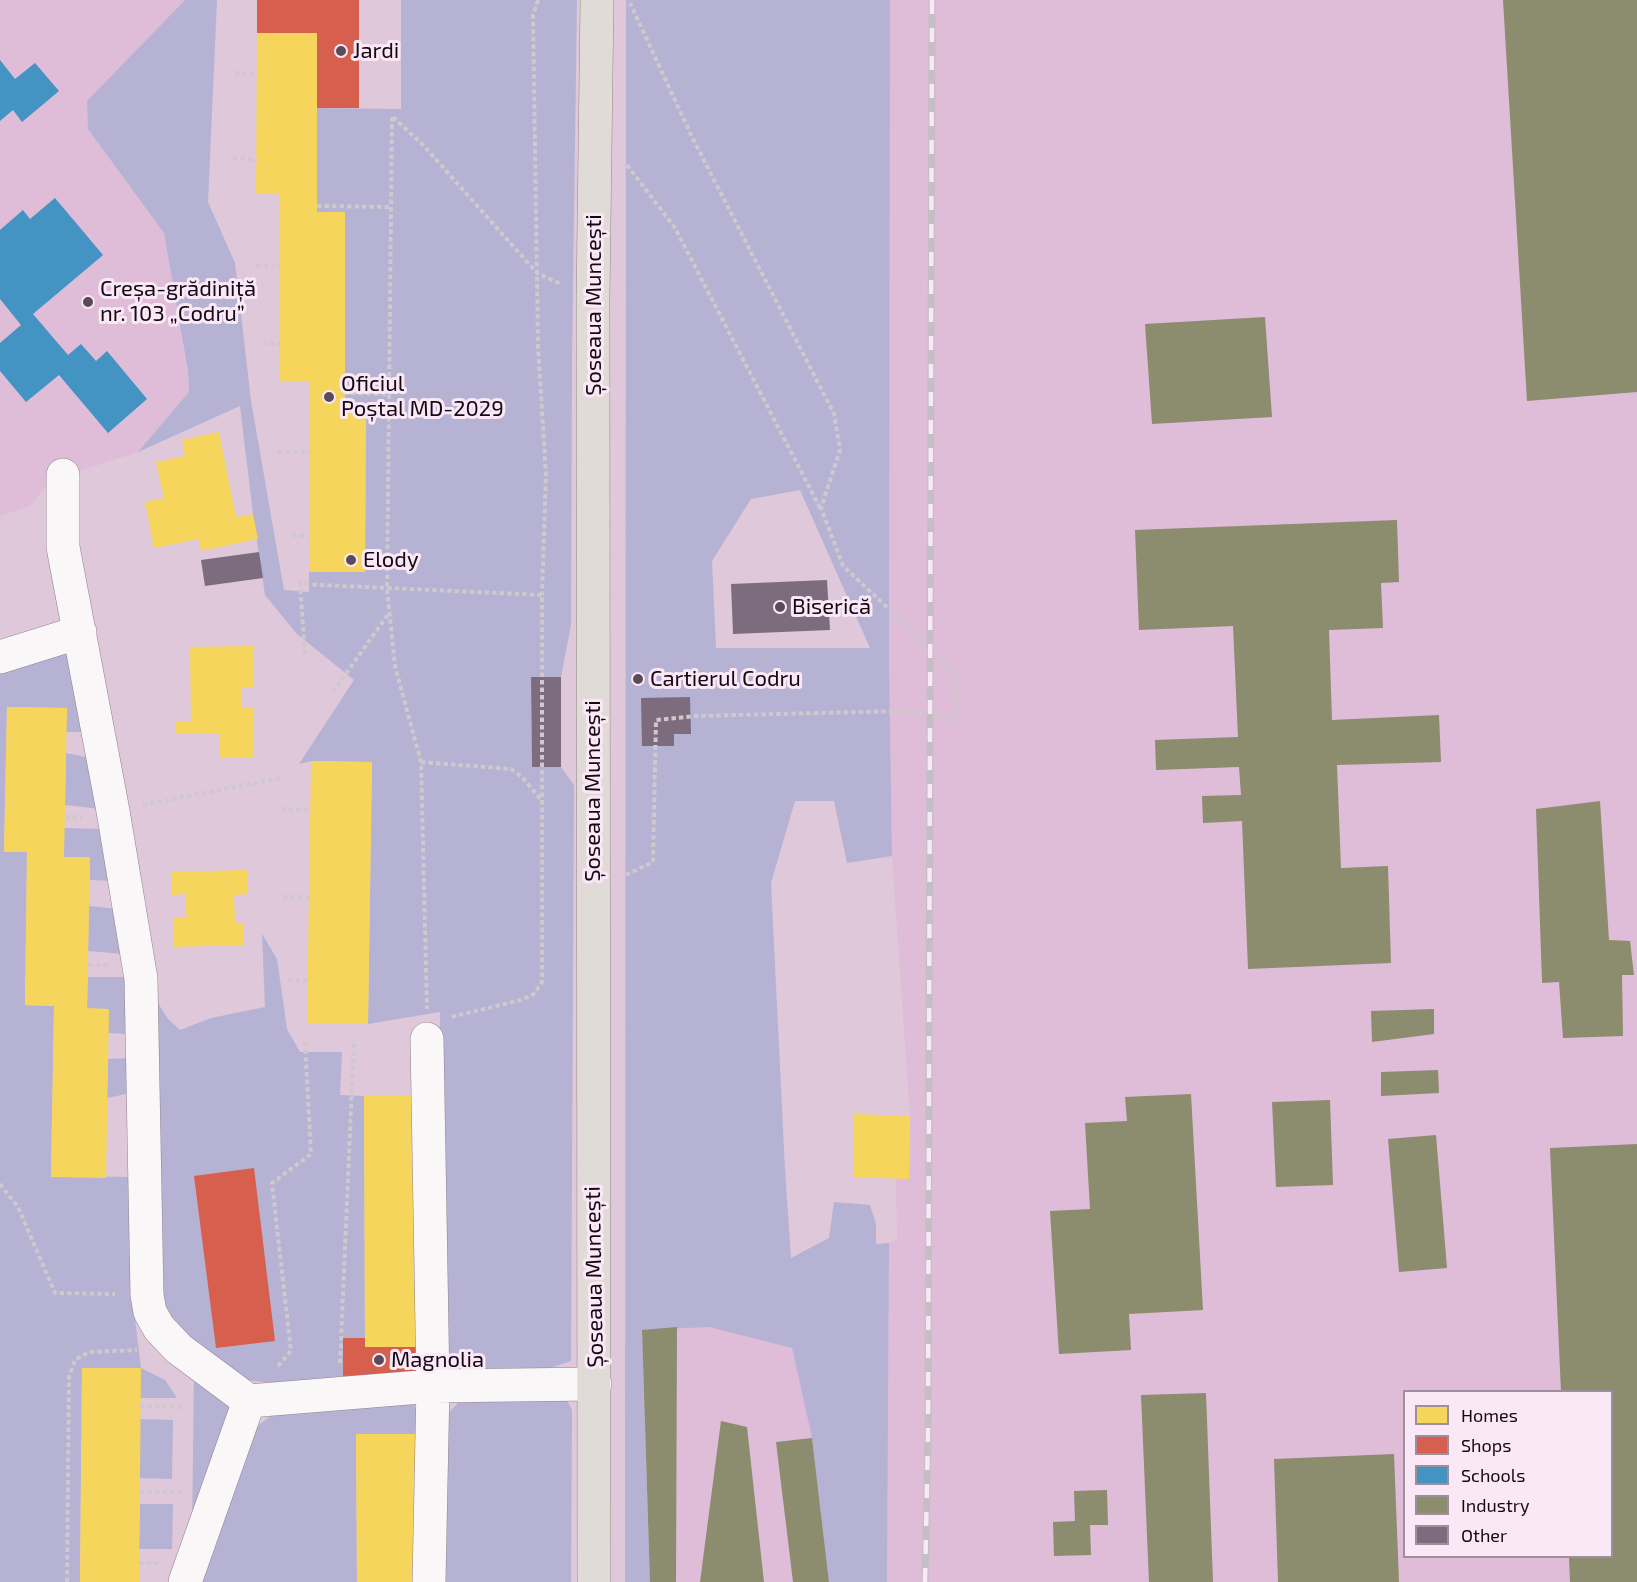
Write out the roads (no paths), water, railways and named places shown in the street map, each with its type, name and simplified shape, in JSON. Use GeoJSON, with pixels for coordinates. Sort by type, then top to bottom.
{"type":"FeatureCollection","features":[{"type":"Feature","properties":{"kind":"main road","name":"Șoseaua Muncești"},"geometry":{"type":"LineString","coordinates":[[594,1582],[593,299],[597,0]]}},
{"type":"Feature","properties":{"kind":"lane"},"geometry":{"type":"LineString","coordinates":[[63,475],[63,547],[113,811],[141,979],[147,1295],[150,1312],[159,1328],[179,1349],[249,1401],[433,1386],[595,1384]]}},
{"type":"Feature","properties":{"kind":"lane"},"geometry":{"type":"LineString","coordinates":[[0,657],[80,632]]}},
{"type":"Feature","properties":{"kind":"lane"},"geometry":{"type":"LineString","coordinates":[[427,1031],[433,1386],[429,1582]]}},
{"type":"Feature","properties":{"kind":"lane"},"geometry":{"type":"LineString","coordinates":[[185,1582],[249,1401]]}},
{"type":"Feature","properties":{"kind":"railway"},"geometry":{"type":"LineString","coordinates":[[925,1582],[928,1435],[932,0]]}},
{"type":"Feature","properties":{"kind":"place","name":"Jardi"},"geometry":{"type":"Point","coordinates":[341,51]}},
{"type":"Feature","properties":{"kind":"place","name":"Creșa-grădiniță nr. 103 „Codru”"},"geometry":{"type":"Point","coordinates":[88,302]}},
{"type":"Feature","properties":{"kind":"place","name":"Oficiul Poștal MD-2029"},"geometry":{"type":"Point","coordinates":[329,397]}},
{"type":"Feature","properties":{"kind":"place","name":"Elody"},"geometry":{"type":"Point","coordinates":[351,560]}},
{"type":"Feature","properties":{"kind":"place","name":"Biserică"},"geometry":{"type":"Point","coordinates":[780,607]}},
{"type":"Feature","properties":{"kind":"place","name":"Cartierul Codru"},"geometry":{"type":"Point","coordinates":[638,679]}},
{"type":"Feature","properties":{"kind":"place","name":"Magnolia"},"geometry":{"type":"Point","coordinates":[379,1360]}}]}
